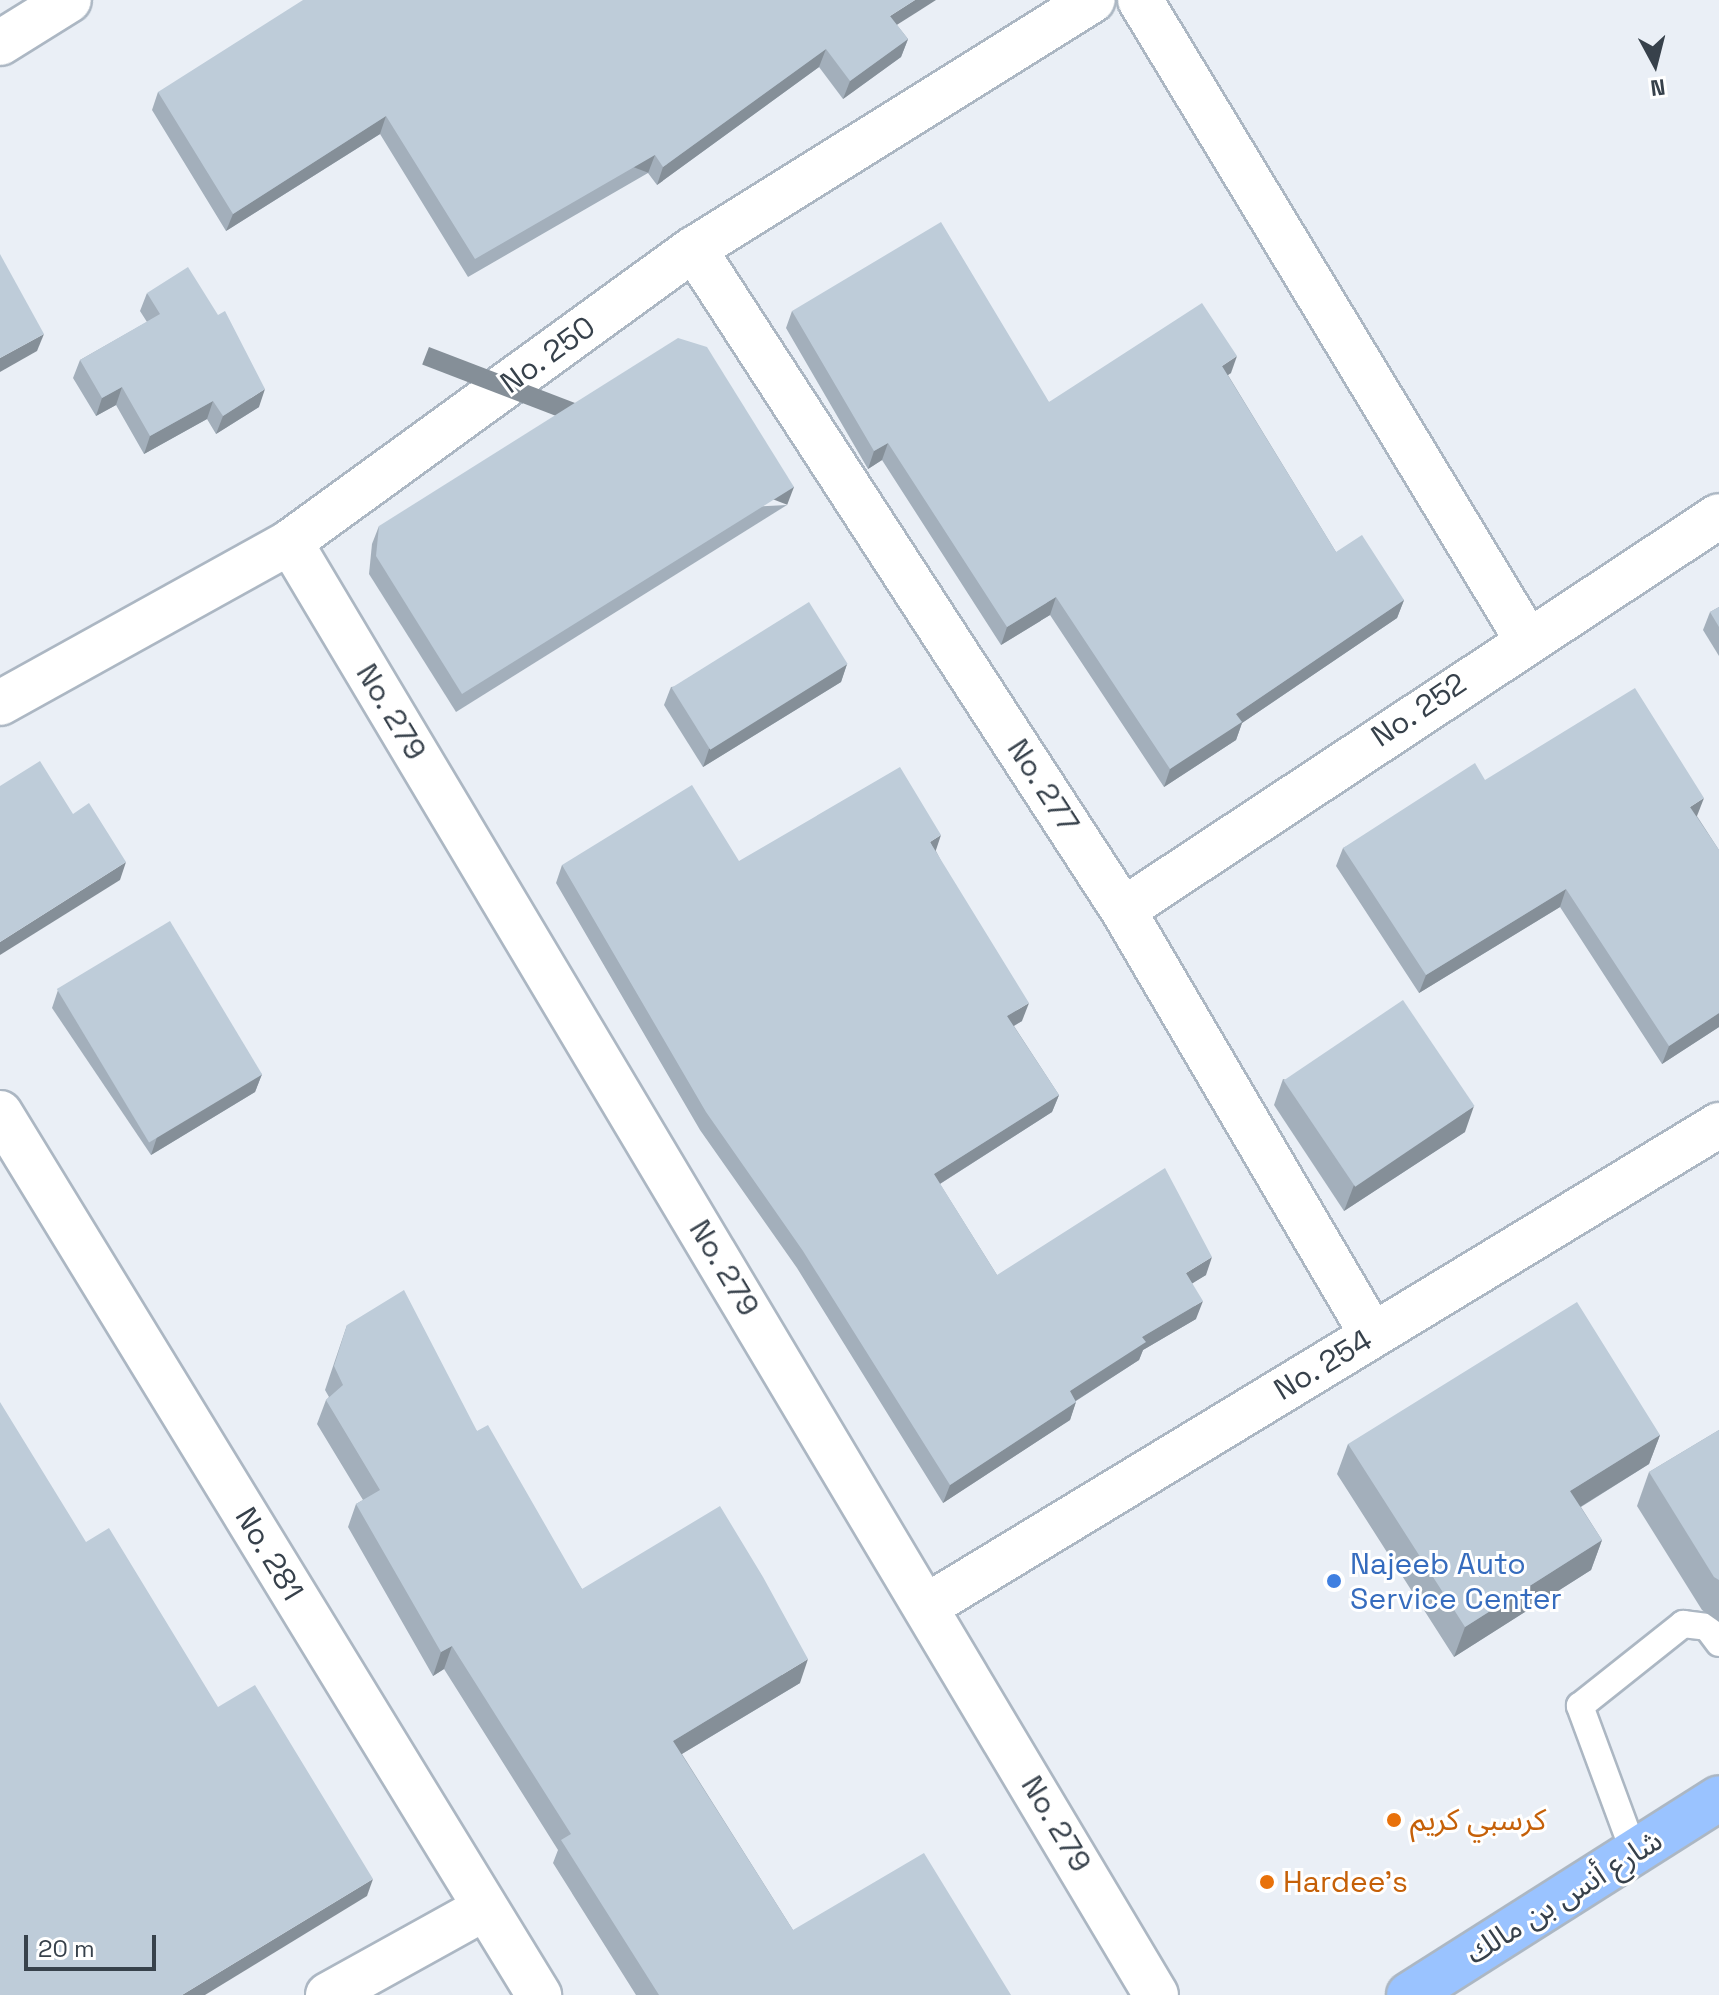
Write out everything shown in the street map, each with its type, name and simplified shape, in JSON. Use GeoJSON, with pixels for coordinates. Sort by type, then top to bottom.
{"type":"FeatureCollection","features":[{"type":"Feature","properties":{"kind":"main road","name":"شارع أنس بن مالك"},"geometry":{"type":"LineString","coordinates":[[1409,1995],[1719,1798]]}},
{"type":"Feature","properties":{"kind":"street","name":"No. 250"},"geometry":{"type":"LineString","coordinates":[[0,703],[290,542],[694,249],[1093,0]]}},
{"type":"Feature","properties":{"kind":"street"},"geometry":{"type":"LineString","coordinates":[[1140,0],[1526,638]]}},
{"type":"Feature","properties":{"kind":"street"},"geometry":{"type":"LineString","coordinates":[[0,43],[64,1]]}},
{"type":"Feature","properties":{"kind":"street","name":"No. 277"},"geometry":{"type":"LineString","coordinates":[[694,249],[1123,910],[1372,1335]]}},
{"type":"Feature","properties":{"kind":"street","name":"No. 252"},"geometry":{"type":"LineString","coordinates":[[1123,910],[1526,638],[1719,516]]}},
{"type":"Feature","properties":{"kind":"street","name":"No. 279"},"geometry":{"type":"LineString","coordinates":[[290,542],[927,1606],[1156,1995]]}},
{"type":"Feature","properties":{"kind":"street","name":"No. 281"},"geometry":{"type":"LineString","coordinates":[[0,1113],[539,1995]]}},
{"type":"Feature","properties":{"kind":"street","name":"No. 254"},"geometry":{"type":"LineString","coordinates":[[927,1606],[1719,1125]]}},
{"type":"Feature","properties":{"kind":"street"},"geometry":{"type":"LineString","coordinates":[[328,1995],[485,1908]]}},
{"type":"Feature","properties":{"kind":"lane"},"geometry":{"type":"LineString","coordinates":[[1634,1852],[1580,1706],[1683,1624],[1707,1627],[1719,1643]]}},
{"type":"Feature","properties":{"kind":"building"},"geometry":{"type":"Polygon","coordinates":[[[303,0],[915,0],[890,16],[908,39],[850,81],[826,49],[663,167],[655,155],[475,259],[386,116],[233,214],[158,92],[303,0]]]}},
{"type":"Feature","properties":{"kind":"building"},"geometry":{"type":"Polygon","coordinates":[[[941,222],[1049,402],[1202,303],[1237,356],[1222,366],[1336,552],[1362,535],[1404,600],[1236,714],[1242,722],[1170,769],[1056,597],[1007,627],[888,443],[874,451],[792,311],[941,222]]]}},
{"type":"Feature","properties":{"kind":"building"},"geometry":{"type":"Polygon","coordinates":[[[0,254],[44,334],[0,358],[0,254]]]}},
{"type":"Feature","properties":{"kind":"building"},"geometry":{"type":"Polygon","coordinates":[[[188,267],[218,315],[225,311],[265,389],[223,416],[213,401],[150,436],[122,387],[102,398],[80,360],[160,314],[147,293],[188,267]]]}},
{"type":"Feature","properties":{"kind":"building"},"geometry":{"type":"Polygon","coordinates":[[[678,338],[707,347],[794,487],[462,694],[376,556],[379,526],[678,338]]]}},
{"type":"Feature","properties":{"kind":"building"},"geometry":{"type":"Polygon","coordinates":[[[809,602],[848,664],[710,750],[672,688],[809,602]]]}},
{"type":"Feature","properties":{"kind":"building"},"geometry":{"type":"Polygon","coordinates":[[[1719,607],[1719,627],[1710,612],[1719,607]]]}},
{"type":"Feature","properties":{"kind":"building"},"geometry":{"type":"Polygon","coordinates":[[[1635,688],[1704,798],[1690,807],[1719,850],[1719,1013],[1669,1046],[1566,889],[1426,975],[1343,848],[1475,763],[1485,780],[1635,688]]]}},
{"type":"Feature","properties":{"kind":"building"},"geometry":{"type":"Polygon","coordinates":[[[40,761],[73,814],[89,803],[126,862],[0,942],[0,786],[40,761]]]}},
{"type":"Feature","properties":{"kind":"building"},"geometry":{"type":"Polygon","coordinates":[[[900,767],[941,835],[930,842],[1029,1003],[1007,1016],[1059,1095],[934,1174],[997,1275],[1165,1168],[1212,1257],[1186,1273],[1203,1301],[1142,1337],[1146,1342],[1070,1391],[1076,1402],[950,1485],[803,1251],[706,1112],[562,865],[692,785],[739,861],[900,767]]]}},
{"type":"Feature","properties":{"kind":"building"},"geometry":{"type":"Polygon","coordinates":[[[170,921],[262,1074],[149,1142],[57,989],[170,921]]]}},
{"type":"Feature","properties":{"kind":"building"},"geometry":{"type":"Polygon","coordinates":[[[1403,1000],[1475,1106],[1355,1187],[1284,1081],[1403,1000]]]}},
{"type":"Feature","properties":{"kind":"building"},"geometry":{"type":"Polygon","coordinates":[[[404,1290],[477,1431],[488,1425],[582,1589],[720,1506],[808,1659],[673,1741],[793,1930],[924,1853],[1011,1995],[659,1995],[561,1840],[571,1834],[452,1646],[441,1652],[356,1504],[380,1490],[326,1400],[343,1385],[334,1366],[347,1325],[404,1290]]]}},
{"type":"Feature","properties":{"kind":"building"},"geometry":{"type":"Polygon","coordinates":[[[1577,1302],[1660,1435],[1570,1491],[1602,1540],[1465,1627],[1348,1444],[1577,1302]]]}},
{"type":"Feature","properties":{"kind":"building"},"geometry":{"type":"Polygon","coordinates":[[[0,1402],[86,1542],[109,1528],[218,1707],[255,1685],[373,1879],[182,1995],[0,1995],[0,1402]]]}},
{"type":"Feature","properties":{"kind":"building"},"geometry":{"type":"Polygon","coordinates":[[[1719,1430],[1719,1580],[1714,1577],[1649,1472],[1719,1430]]]}},
{"type":"Feature","properties":{"kind":"place","name":"Najeeb Auto Service Center"},"geometry":{"type":"Point","coordinates":[1334,1581]}},
{"type":"Feature","properties":{"kind":"place","name":"كرسبي كريم"},"geometry":{"type":"Point","coordinates":[1394,1820]}},
{"type":"Feature","properties":{"kind":"place","name":"Hardee's"},"geometry":{"type":"Point","coordinates":[1267,1882]}}]}
